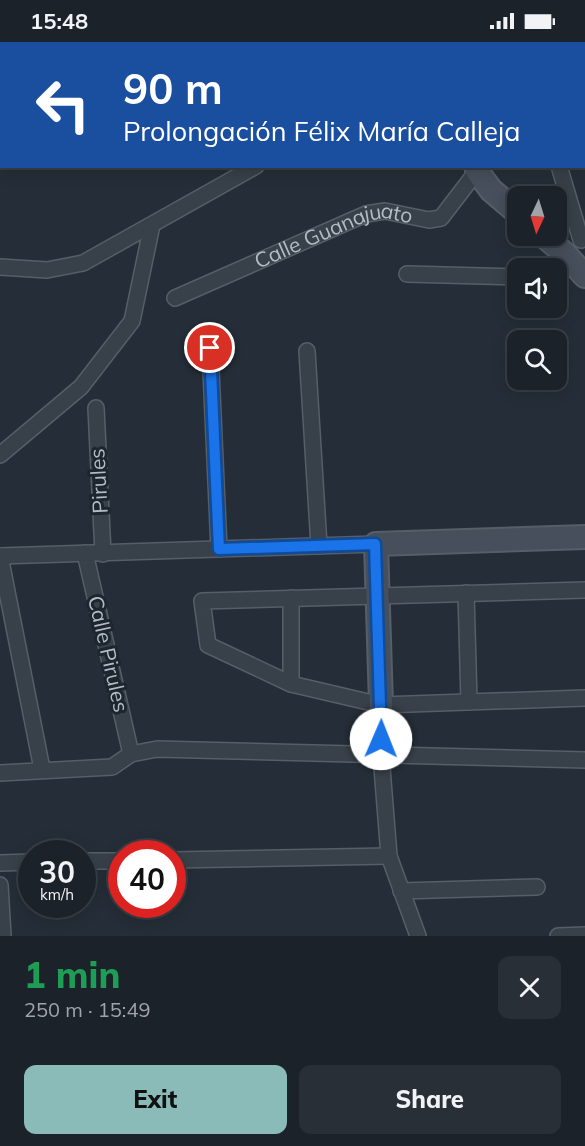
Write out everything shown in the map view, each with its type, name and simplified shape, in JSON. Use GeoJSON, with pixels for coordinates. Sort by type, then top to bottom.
{"type":"FeatureCollection","features":[{"type":"Feature","properties":{"kind":"street"},"geometry":{"type":"LineString","coordinates":[[0,267],[47,270],[83,263],[252,168]]}},
{"type":"Feature","properties":{"kind":"street"},"geometry":{"type":"LineString","coordinates":[[559,168],[565,254],[585,276]]}},
{"type":"Feature","properties":{"kind":"street","name":"Calle Guanajuato"},"geometry":{"type":"LineString","coordinates":[[175,298],[366,214],[385,211],[429,220],[441,218],[478,169],[491,190],[507,204]]}},
{"type":"Feature","properties":{"kind":"street"},"geometry":{"type":"LineString","coordinates":[[0,456],[81,387],[132,321],[152,225]]}},
{"type":"Feature","properties":{"kind":"street"},"geometry":{"type":"LineString","coordinates":[[408,274],[507,277]]}},
{"type":"Feature","properties":{"kind":"street"},"geometry":{"type":"LineString","coordinates":[[210,348],[219,549]]}},
{"type":"Feature","properties":{"kind":"street"},"geometry":{"type":"LineString","coordinates":[[307,351],[319,546]]}},
{"type":"Feature","properties":{"kind":"street","name":"Pirules"},"geometry":{"type":"LineString","coordinates":[[96,408],[102,554]]}},
{"type":"Feature","properties":{"kind":"street"},"geometry":{"type":"LineString","coordinates":[[42,770],[0,556],[585,537]]}},
{"type":"Feature","properties":{"kind":"street"},"geometry":{"type":"LineString","coordinates":[[375,544],[381,755],[388,856],[418,936]]}},
{"type":"Feature","properties":{"kind":"street","name":"Calle Pirules"},"geometry":{"type":"LineString","coordinates":[[85,553],[131,754]]}},
{"type":"Feature","properties":{"kind":"street"},"geometry":{"type":"LineString","coordinates":[[585,590],[202,601],[208,645],[291,684],[381,705],[585,698]]}},
{"type":"Feature","properties":{"kind":"street"},"geometry":{"type":"LineString","coordinates":[[466,593],[469,702]]}},
{"type":"Feature","properties":{"kind":"street"},"geometry":{"type":"LineString","coordinates":[[291,598],[291,684]]}},
{"type":"Feature","properties":{"kind":"street"},"geometry":{"type":"LineString","coordinates":[[0,773],[112,767],[131,754],[157,749],[585,760]]}},
{"type":"Feature","properties":{"kind":"street"},"geometry":{"type":"LineString","coordinates":[[186,860],[388,856]]}},
{"type":"Feature","properties":{"kind":"street"},"geometry":{"type":"LineString","coordinates":[[0,863],[18,862]]}},
{"type":"Feature","properties":{"kind":"street"},"geometry":{"type":"LineString","coordinates":[[0,885],[3,936]]}},
{"type":"Feature","properties":{"kind":"street"},"geometry":{"type":"LineString","coordinates":[[401,891],[537,887]]}},
{"type":"Feature","properties":{"kind":"street"},"geometry":{"type":"LineString","coordinates":[[558,936],[585,935]]}},
{"type":"Feature","properties":{"kind":"route"},"geometry":{"type":"LineString","coordinates":[[210,348],[219,549],[375,544],[381,739]]}}]}
